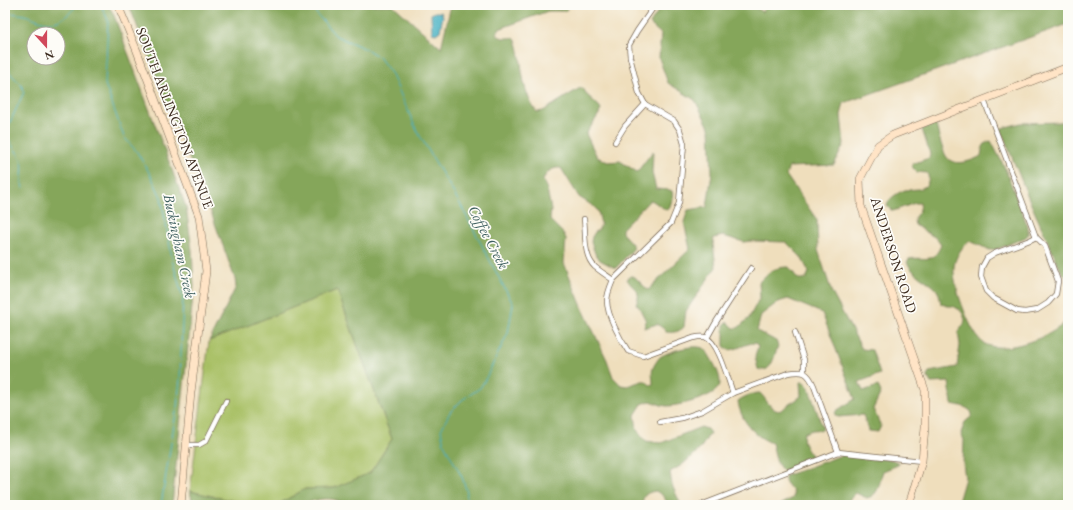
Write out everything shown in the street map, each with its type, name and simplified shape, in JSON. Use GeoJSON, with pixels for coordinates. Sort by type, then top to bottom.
{"type":"FeatureCollection","features":[{"type":"Feature","properties":{"kind":"street","name":"SOUTH ARLINGTON AVENUE"},"geometry":{"type":"LineString","coordinates":[[118,5],[199,216],[206,271],[191,392],[181,505]]}},
{"type":"Feature","properties":{"kind":"street"},"geometry":{"type":"LineString","coordinates":[[655,5],[629,45],[632,68],[639,92],[645,104],[674,121],[680,130],[684,144],[679,203],[671,223],[614,280],[609,290],[607,301],[614,324],[628,350],[643,356],[693,338],[707,338],[713,343],[719,354],[733,394]]}},
{"type":"Feature","properties":{"kind":"street","name":"ANDERSON ROAD"},"geometry":{"type":"LineString","coordinates":[[908,505],[922,461],[925,427],[925,390],[862,206],[860,180],[878,145],[893,135],[1068,67]]}},
{"type":"Feature","properties":{"kind":"street"},"geometry":{"type":"LineString","coordinates":[[984,100],[1036,237],[1045,246],[1058,281],[1056,294],[1048,303],[1037,310],[1025,312],[1017,311],[993,298],[986,291],[981,277],[982,267],[987,258],[995,253],[1036,237]]}},
{"type":"Feature","properties":{"kind":"street"},"geometry":{"type":"LineString","coordinates":[[615,142],[625,126],[645,104]]}},
{"type":"Feature","properties":{"kind":"street"},"geometry":{"type":"LineString","coordinates":[[584,219],[588,255],[596,268],[614,280]]}},
{"type":"Feature","properties":{"kind":"street"},"geometry":{"type":"LineString","coordinates":[[707,338],[751,268]]}},
{"type":"Feature","properties":{"kind":"street"},"geometry":{"type":"LineString","coordinates":[[795,332],[804,360],[804,372]]}},
{"type":"Feature","properties":{"kind":"street"},"geometry":{"type":"LineString","coordinates":[[660,422],[682,418],[702,411],[733,394],[788,373],[797,371],[804,372],[814,386],[838,452]]}},
{"type":"Feature","properties":{"kind":"street"},"geometry":{"type":"LineString","coordinates":[[186,445],[199,446],[206,441],[226,401]]}},
{"type":"Feature","properties":{"kind":"street"},"geometry":{"type":"LineString","coordinates":[[701,505],[838,452],[922,461]]}},
{"type":"Feature","properties":{"kind":"green space"},"geometry":{"type":"Polygon","coordinates":[[[5,5],[108,5],[113,13],[186,207],[192,250],[194,286],[172,505],[5,505],[5,5]]]}},
{"type":"Feature","properties":{"kind":"green space"},"geometry":{"type":"Polygon","coordinates":[[[129,5],[393,5],[441,48],[451,5],[565,5],[567,9],[566,11],[548,11],[499,29],[497,35],[504,38],[514,38],[516,41],[525,86],[530,101],[537,112],[543,111],[580,88],[583,88],[587,95],[601,109],[586,134],[597,157],[608,162],[620,161],[637,172],[653,151],[652,173],[656,189],[672,191],[673,197],[669,209],[666,210],[650,200],[622,229],[622,233],[634,248],[616,268],[600,260],[596,256],[591,242],[592,237],[599,229],[601,224],[598,211],[579,197],[561,168],[555,168],[550,171],[543,180],[547,189],[551,210],[550,220],[564,234],[566,239],[564,263],[582,307],[607,360],[613,377],[621,385],[627,386],[642,381],[646,381],[650,385],[653,384],[652,370],[660,357],[676,350],[690,347],[697,347],[706,350],[719,375],[720,384],[718,389],[706,397],[673,406],[665,406],[650,401],[642,404],[635,415],[637,430],[646,441],[661,443],[701,427],[707,429],[710,433],[700,449],[682,465],[670,472],[672,485],[681,505],[669,505],[663,496],[656,491],[645,495],[643,505],[348,505],[335,500],[324,499],[298,506],[277,505],[305,489],[334,488],[370,473],[392,439],[337,290],[209,341],[236,287],[235,279],[204,193],[178,132],[129,5]]]}},
{"type":"Feature","properties":{"kind":"green space"},"geometry":{"type":"Polygon","coordinates":[[[662,5],[752,5],[762,12],[766,5],[1068,5],[1068,24],[844,103],[841,115],[844,144],[834,165],[789,167],[786,175],[817,220],[818,250],[832,293],[862,349],[872,350],[880,374],[859,382],[863,391],[878,386],[881,392],[873,409],[881,426],[878,432],[869,431],[863,415],[838,417],[835,415],[836,411],[855,399],[822,313],[788,299],[778,302],[761,315],[757,331],[776,341],[778,346],[772,363],[766,369],[758,369],[755,357],[758,346],[755,343],[732,350],[728,350],[724,346],[724,325],[727,322],[734,328],[738,328],[749,318],[760,297],[759,282],[769,273],[775,269],[789,267],[798,279],[806,279],[809,272],[801,257],[786,242],[744,242],[723,236],[714,238],[713,244],[716,267],[686,311],[684,327],[678,331],[671,332],[666,332],[657,324],[644,328],[646,321],[636,304],[638,293],[627,279],[631,276],[635,277],[648,290],[690,249],[684,222],[688,210],[707,207],[712,173],[710,129],[695,100],[668,83],[659,58],[661,34],[650,24],[662,5]]]}},
{"type":"Feature","properties":{"kind":"green space"},"geometry":{"type":"Polygon","coordinates":[[[1068,119],[1068,276],[1062,273],[1031,204],[1001,130],[1002,128],[1021,123],[1064,122],[1068,119]]]}},
{"type":"Feature","properties":{"kind":"green space"},"geometry":{"type":"Polygon","coordinates":[[[934,124],[936,125],[946,156],[953,162],[958,163],[973,160],[981,156],[982,148],[986,143],[991,141],[1004,166],[1028,227],[1028,235],[1026,237],[997,249],[990,250],[970,241],[964,246],[957,256],[954,274],[958,294],[971,327],[976,335],[987,345],[995,347],[1014,346],[1041,337],[1058,328],[1068,320],[1068,505],[957,505],[965,478],[963,463],[964,440],[961,433],[965,422],[971,417],[972,413],[966,408],[952,404],[949,382],[931,383],[927,376],[929,372],[957,367],[960,345],[958,332],[965,320],[960,310],[953,306],[941,304],[937,290],[914,272],[907,262],[909,259],[928,258],[935,255],[941,245],[936,238],[915,225],[914,221],[920,210],[920,203],[915,203],[893,211],[887,206],[891,198],[900,192],[922,188],[927,184],[927,173],[917,172],[912,167],[912,164],[929,158],[930,154],[922,129],[934,124]]]}},
{"type":"Feature","properties":{"kind":"green space"},"geometry":{"type":"Polygon","coordinates":[[[337,290],[392,439],[370,473],[334,488],[305,489],[277,505],[251,505],[190,491],[209,341],[337,290]]]}},
{"type":"Feature","properties":{"kind":"green space"},"geometry":{"type":"Polygon","coordinates":[[[800,382],[804,382],[808,386],[823,429],[820,431],[814,430],[804,433],[803,440],[813,459],[812,460],[786,470],[782,470],[777,463],[772,443],[760,437],[749,427],[739,408],[738,401],[742,398],[760,393],[770,406],[779,411],[801,396],[800,382]]]}},
{"type":"Feature","properties":{"kind":"green space"},"geometry":{"type":"Polygon","coordinates":[[[845,454],[893,460],[899,463],[898,465],[883,471],[877,491],[867,498],[856,493],[846,505],[780,505],[793,498],[793,493],[785,481],[785,476],[845,454]]]}},
{"type":"Feature","properties":{"kind":"green space"},"geometry":{"type":"Polygon","coordinates":[[[190,491],[250,505],[193,505],[190,491]]]}},
{"type":"Feature","properties":{"kind":"water"},"geometry":{"type":"Polygon","coordinates":[[[441,12],[443,16],[440,31],[436,34],[432,33],[431,14],[441,12]]]}},
{"type":"Feature","properties":{"kind":"waterway","name":"Buckingham Creek"},"geometry":{"type":"LineString","coordinates":[[5,14],[17,14],[50,22],[58,21],[67,16],[77,5]]}},
{"type":"Feature","properties":{"kind":"waterway","name":"Buckingham Creek"},"geometry":{"type":"LineString","coordinates":[[101,5],[108,20],[105,84],[124,137],[137,152],[161,197],[173,263],[183,298],[180,379],[161,505]]}},
{"type":"Feature","properties":{"kind":"waterway","name":"Coffee Creek"},"geometry":{"type":"LineString","coordinates":[[309,5],[336,36],[366,49],[379,57],[391,73],[417,131],[459,202],[513,304],[508,333],[485,380],[480,388],[462,400],[450,412],[441,430],[444,444],[462,477],[467,492],[466,505]]}},
{"type":"Feature","properties":{"kind":"waterway"},"geometry":{"type":"LineString","coordinates":[[5,59],[10,73],[22,86],[24,92],[6,131],[8,139],[22,162],[23,188]]}}]}
